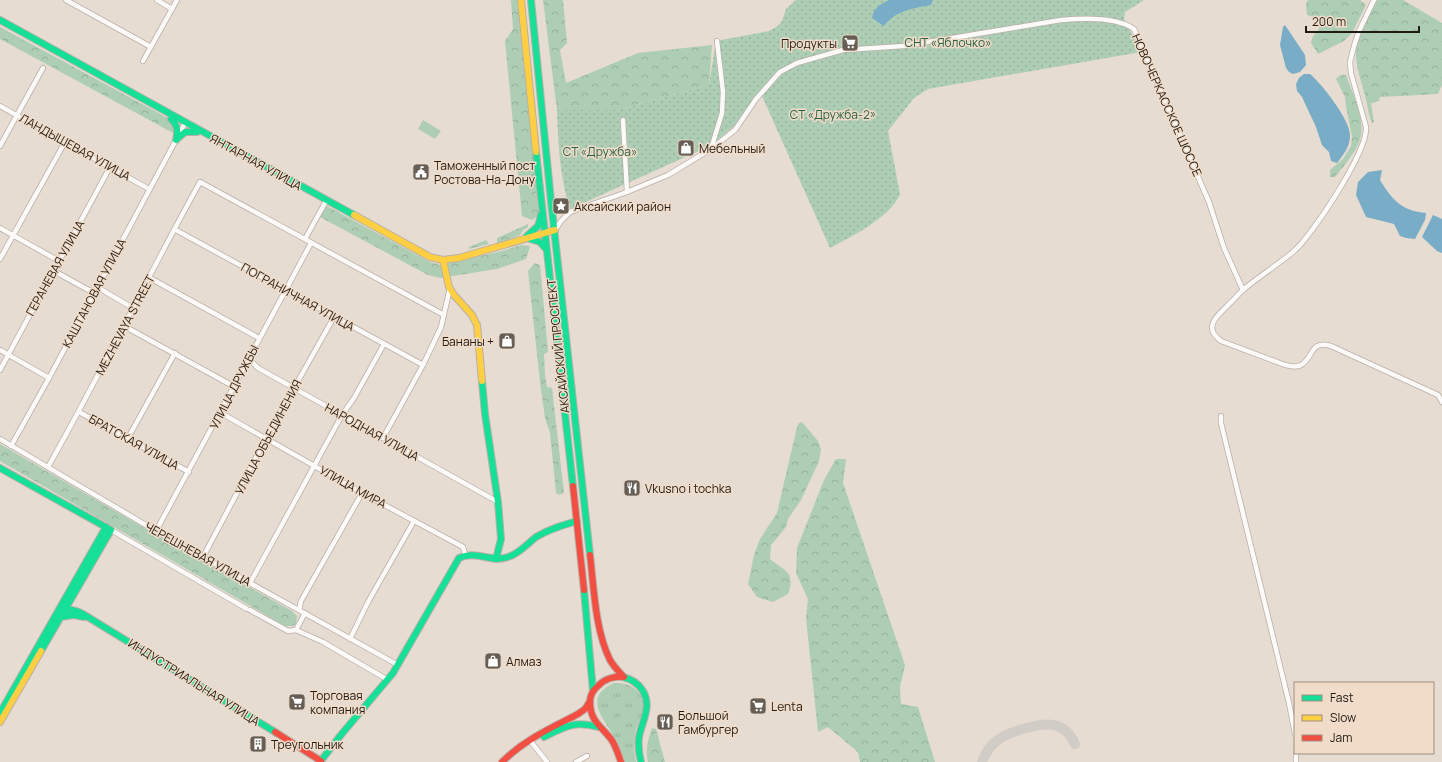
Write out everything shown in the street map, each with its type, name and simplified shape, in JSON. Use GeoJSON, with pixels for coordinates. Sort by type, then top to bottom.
{"type":"FeatureCollection","features":[{"type":"Feature","properties":{"kind":"street"},"geometry":{"type":"LineString","coordinates":[[66,0],[151,47]]}},
{"type":"Feature","properties":{"kind":"street"},"geometry":{"type":"LineString","coordinates":[[157,0],[172,8]]}},
{"type":"Feature","properties":{"kind":"street"},"geometry":{"type":"LineString","coordinates":[[143,61],[177,0]]}},
{"type":"Feature","properties":{"kind":"street","name":"АКСАЙСКИЙ ПРОСПЕКТ"},"geometry":{"type":"LineString","coordinates":[[522,0],[542,208],[577,521],[593,692]]}},
{"type":"Feature","properties":{"kind":"street","name":"АКСАЙСКИЙ ПРОСПЕКТ"},"geometry":{"type":"LineString","coordinates":[[531,0],[583,497],[599,626],[610,660],[615,668],[624,677],[632,679],[639,684],[647,698],[647,709],[639,741],[639,756],[641,762]]}},
{"type":"Feature","properties":{"kind":"street"},"geometry":{"type":"LineString","coordinates":[[1374,0],[1359,31],[1350,62],[1351,73],[1367,134],[1359,154],[1313,230],[1294,251],[1253,284],[1243,290],[1219,314],[1213,324],[1214,334],[1221,341],[1284,365],[1294,367],[1302,364],[1315,348],[1321,345],[1327,345],[1438,395],[1442,402]]}},
{"type":"Feature","properties":{"kind":"street","name":"НОВОЧЕРКАССКОЕ ШОССЕ"},"geometry":{"type":"LineString","coordinates":[[570,212],[627,192],[668,175],[711,149],[735,130],[756,99],[780,72],[810,58],[843,50],[904,46],[1061,20],[1080,18],[1107,20],[1134,29],[1209,202],[1224,248],[1243,290]]}},
{"type":"Feature","properties":{"kind":"street","name":"ЯНТАРНАЯ УЛИЦА"},"geometry":{"type":"LineString","coordinates":[[1,19],[201,132],[430,257],[443,260],[464,256],[555,230]]}},
{"type":"Feature","properties":{"kind":"street"},"geometry":{"type":"LineString","coordinates":[[711,149],[722,113],[723,92],[717,41]]}},
{"type":"Feature","properties":{"kind":"street"},"geometry":{"type":"LineString","coordinates":[[0,146],[43,68]]}},
{"type":"Feature","properties":{"kind":"street"},"geometry":{"type":"LineString","coordinates":[[153,104],[176,122],[178,129],[176,140]]}},
{"type":"Feature","properties":{"kind":"street","name":"ЛАНДЫШЕВАЯ УЛИЦА"},"geometry":{"type":"LineString","coordinates":[[0,106],[149,189]]}},
{"type":"Feature","properties":{"kind":"street"},"geometry":{"type":"LineString","coordinates":[[623,120],[627,192]]}},
{"type":"Feature","properties":{"kind":"street","name":"КАШТАНОВАЯ УЛИЦА"},"geometry":{"type":"LineString","coordinates":[[11,446],[49,378],[185,123]]}},
{"type":"Feature","properties":{"kind":"street"},"geometry":{"type":"LineString","coordinates":[[176,140],[185,132],[201,132]]}},
{"type":"Feature","properties":{"kind":"street"},"geometry":{"type":"LineString","coordinates":[[0,259],[65,142]]}},
{"type":"Feature","properties":{"kind":"street","name":"ГЕРАНЕВАЯ УЛИЦА"},"geometry":{"type":"LineString","coordinates":[[0,370],[110,167]]}},
{"type":"Feature","properties":{"kind":"street","name":"MEZHEVAYA STREET"},"geometry":{"type":"LineString","coordinates":[[48,467],[79,412],[200,182],[304,239]]}},
{"type":"Feature","properties":{"kind":"street"},"geometry":{"type":"LineString","coordinates":[[326,200],[304,239],[444,315]]}},
{"type":"Feature","properties":{"kind":"street"},"geometry":{"type":"LineString","coordinates":[[551,201],[561,209],[570,212],[555,230]]}},
{"type":"Feature","properties":{"kind":"street","name":"ЯНТАРНАЯ УЛИЦА"},"geometry":{"type":"LineString","coordinates":[[522,239],[532,233],[538,226],[542,208]]}},
{"type":"Feature","properties":{"kind":"street"},"geometry":{"type":"LineString","coordinates":[[0,228],[59,261]]}},
{"type":"Feature","properties":{"kind":"street","name":"ПОГРАНИЧНАЯ УЛИЦА"},"geometry":{"type":"LineString","coordinates":[[174,229],[423,365]]}},
{"type":"Feature","properties":{"kind":"street"},"geometry":{"type":"LineString","coordinates":[[545,234],[552,236],[555,263],[559,268]]}},
{"type":"Feature","properties":{"kind":"street","name":"ЯНТАРНАЯ УЛИЦА"},"geometry":{"type":"LineString","coordinates":[[522,239],[540,241],[548,255]]}},
{"type":"Feature","properties":{"kind":"street","name":"УЛИЦА ДРУЖБЫ"},"geometry":{"type":"LineString","coordinates":[[156,532],[311,243]]}},
{"type":"Feature","properties":{"kind":"street"},"geometry":{"type":"LineString","coordinates":[[443,260],[450,288],[456,297],[469,309],[475,317],[477,324],[485,414],[498,502],[501,539],[496,559]]}},
{"type":"Feature","properties":{"kind":"street"},"geometry":{"type":"LineString","coordinates":[[54,271],[94,293]]}},
{"type":"Feature","properties":{"kind":"street"},"geometry":{"type":"LineString","coordinates":[[150,278],[259,338]]}},
{"type":"Feature","properties":{"kind":"street"},"geometry":{"type":"LineString","coordinates":[[97,287],[133,308]]}},
{"type":"Feature","properties":{"kind":"street"},"geometry":{"type":"LineString","coordinates":[[383,438],[423,365],[441,327],[450,288]]}},
{"type":"Feature","properties":{"kind":"street","name":"УЛИЦА ОБЪЕДИНЕНИЯ"},"geometry":{"type":"LineString","coordinates":[[203,557],[266,439],[334,317]]}},
{"type":"Feature","properties":{"kind":"street"},"geometry":{"type":"LineString","coordinates":[[124,326],[233,386]]}},
{"type":"Feature","properties":{"kind":"street"},"geometry":{"type":"LineString","coordinates":[[250,583],[342,415],[354,398],[384,344]]}},
{"type":"Feature","properties":{"kind":"street"},"geometry":{"type":"LineString","coordinates":[[0,350],[49,378]]}},
{"type":"Feature","properties":{"kind":"street"},"geometry":{"type":"LineString","coordinates":[[128,438],[175,353]]}},
{"type":"Feature","properties":{"kind":"street","name":"НАРОДНАЯ УЛИЦА"},"geometry":{"type":"LineString","coordinates":[[248,358],[258,368],[498,502]]}},
{"type":"Feature","properties":{"kind":"street","name":"БРАТСКАЯ УЛИЦА"},"geometry":{"type":"LineString","coordinates":[[79,412],[189,472]]}},
{"type":"Feature","properties":{"kind":"street","name":"УЛИЦА МИРА"},"geometry":{"type":"LineString","coordinates":[[220,413],[362,493],[464,547],[465,554]]}},
{"type":"Feature","properties":{"kind":"street"},"geometry":{"type":"LineString","coordinates":[[1221,416],[1221,423],[1294,729]]}},
{"type":"Feature","properties":{"kind":"street","name":"ЧЕРЕШНЕВАЯ УЛИЦА"},"geometry":{"type":"LineString","coordinates":[[0,439],[156,532],[398,665]]}},
{"type":"Feature","properties":{"kind":"street"},"geometry":{"type":"LineString","coordinates":[[0,468],[288,631],[296,630],[339,650],[388,680]]}},
{"type":"Feature","properties":{"kind":"street"},"geometry":{"type":"LineString","coordinates":[[299,610],[301,601],[362,493]]}},
{"type":"Feature","properties":{"kind":"street"},"geometry":{"type":"LineString","coordinates":[[350,639],[368,602],[414,521]]}},
{"type":"Feature","properties":{"kind":"street"},"geometry":{"type":"LineString","coordinates":[[320,761],[388,680],[398,665],[458,558],[465,554],[496,559],[509,557],[538,536],[555,526],[577,521]]}},
{"type":"Feature","properties":{"kind":"street"},"geometry":{"type":"LineString","coordinates":[[59,615],[65,609],[109,529]]}},
{"type":"Feature","properties":{"kind":"street"},"geometry":{"type":"LineString","coordinates":[[0,722],[19,684],[109,529]]}},
{"type":"Feature","properties":{"kind":"street","name":"ИНДУСТРИАЛЬНАЯ УЛИЦА"},"geometry":{"type":"LineString","coordinates":[[65,609],[75,610],[102,625],[320,761]]}},
{"type":"Feature","properties":{"kind":"street"},"geometry":{"type":"LineString","coordinates":[[296,630],[305,613]]}},
{"type":"Feature","properties":{"kind":"street"},"geometry":{"type":"LineString","coordinates":[[59,615],[82,616],[102,625]]}},
{"type":"Feature","properties":{"kind":"street"},"geometry":{"type":"LineString","coordinates":[[503,760],[517,747],[585,709],[593,692],[602,681],[614,676],[624,677]]}},
{"type":"Feature","properties":{"kind":"street"},"geometry":{"type":"LineString","coordinates":[[0,713],[10,700]]}},
{"type":"Feature","properties":{"kind":"street"},"geometry":{"type":"LineString","coordinates":[[590,701],[592,719],[609,736],[615,746],[621,762]]}},
{"type":"Feature","properties":{"kind":"street"},"geometry":{"type":"LineString","coordinates":[[503,760],[532,743],[578,722],[589,723],[599,727]]}},
{"type":"Feature","properties":{"kind":"street"},"geometry":{"type":"LineString","coordinates":[[532,743],[547,762]]}},
{"type":"Feature","properties":{"kind":"street"},"geometry":{"type":"LineString","coordinates":[[576,762],[587,756]]}},
{"type":"Feature","properties":{"kind":"green space"},"geometry":{"type":"Polygon","coordinates":[[[511,0],[517,0],[539,215],[532,220],[522,216],[505,41],[513,29],[511,0]]]}},
{"type":"Feature","properties":{"kind":"green space"},"geometry":{"type":"Polygon","coordinates":[[[543,0],[563,0],[567,43],[560,50],[566,83],[638,53],[712,45],[709,85],[617,110],[557,110],[543,0]]]}},
{"type":"Feature","properties":{"kind":"green space"},"geometry":{"type":"Polygon","coordinates":[[[796,0],[1144,0],[1125,12],[1124,19],[1141,52],[928,89],[914,98],[888,131],[900,194],[895,203],[870,226],[830,248],[762,96],[756,99],[733,127],[712,145],[570,209],[560,160],[557,110],[617,110],[709,85],[716,41],[769,31],[778,26],[782,21],[786,9],[796,0]]]}},
{"type":"Feature","properties":{"kind":"green space"},"geometry":{"type":"Polygon","coordinates":[[[1308,0],[1360,0],[1366,5],[1352,33],[1344,41],[1318,54],[1311,43],[1313,36],[1319,29],[1316,18],[1307,15],[1306,4],[1308,0]]]}},
{"type":"Feature","properties":{"kind":"green space"},"geometry":{"type":"Polygon","coordinates":[[[1378,0],[1403,0],[1442,23],[1442,85],[1438,94],[1380,97],[1379,101],[1371,103],[1374,122],[1372,123],[1357,67],[1356,51],[1363,27],[1378,0]]]}},
{"type":"Feature","properties":{"kind":"green space"},"geometry":{"type":"Polygon","coordinates":[[[0,27],[179,124],[175,134],[0,39],[0,27]]]}},
{"type":"Feature","properties":{"kind":"green space"},"geometry":{"type":"Polygon","coordinates":[[[1340,75],[1346,75],[1357,104],[1361,120],[1361,135],[1357,147],[1350,158],[1335,177],[1330,177],[1330,170],[1343,159],[1351,146],[1352,136],[1345,97],[1336,79],[1340,75]]]}},
{"type":"Feature","properties":{"kind":"green space"},"geometry":{"type":"Polygon","coordinates":[[[423,120],[441,131],[435,139],[418,129],[423,120]]]}},
{"type":"Feature","properties":{"kind":"green space"},"geometry":{"type":"Polygon","coordinates":[[[327,206],[430,262],[441,265],[502,251],[521,245],[530,246],[526,259],[497,269],[440,278],[428,275],[320,217],[327,206]]]}},
{"type":"Feature","properties":{"kind":"green space"},"geometry":{"type":"Polygon","coordinates":[[[528,224],[528,227],[523,230],[520,235],[497,244],[497,238],[528,224]]]}},
{"type":"Feature","properties":{"kind":"green space"},"geometry":{"type":"Polygon","coordinates":[[[486,240],[489,244],[469,249],[469,247],[486,240]]]}},
{"type":"Feature","properties":{"kind":"green space"},"geometry":{"type":"Polygon","coordinates":[[[535,263],[540,265],[548,352],[544,354],[545,375],[547,387],[552,388],[564,493],[559,495],[556,493],[550,433],[545,418],[540,382],[528,271],[535,263]]]}},
{"type":"Feature","properties":{"kind":"green space"},"geometry":{"type":"Polygon","coordinates":[[[802,422],[818,441],[821,449],[819,461],[801,500],[788,519],[786,527],[771,545],[770,559],[788,573],[791,581],[788,594],[773,602],[757,597],[748,584],[754,555],[760,539],[777,513],[797,427],[799,423],[802,422]]]}},
{"type":"Feature","properties":{"kind":"green space"},"geometry":{"type":"Polygon","coordinates":[[[0,444],[292,611],[297,616],[296,624],[292,626],[285,626],[0,461],[0,444]]]}},
{"type":"Feature","properties":{"kind":"green space"},"geometry":{"type":"Polygon","coordinates":[[[836,459],[846,459],[843,483],[905,665],[900,687],[901,704],[918,707],[935,762],[860,762],[858,752],[828,727],[818,732],[806,618],[808,599],[796,573],[797,548],[824,480],[836,459]]]}},
{"type":"Feature","properties":{"kind":"green space"},"geometry":{"type":"Polygon","coordinates":[[[614,683],[625,684],[634,688],[641,696],[643,701],[643,707],[635,734],[634,748],[636,762],[625,762],[617,741],[603,718],[597,703],[599,696],[604,689],[614,683]]]}},
{"type":"Feature","properties":{"kind":"green space"},"geometry":{"type":"Polygon","coordinates":[[[652,728],[656,729],[665,762],[648,762],[647,745],[652,728]]]}},
{"type":"Feature","properties":{"kind":"water"},"geometry":{"type":"Polygon","coordinates":[[[889,0],[933,0],[931,5],[911,9],[893,17],[884,26],[872,18],[876,9],[889,0]]]}},
{"type":"Feature","properties":{"kind":"water"},"geometry":{"type":"Polygon","coordinates":[[[1285,25],[1305,55],[1306,65],[1300,72],[1293,74],[1286,68],[1280,45],[1283,27],[1285,25]]]}},
{"type":"Feature","properties":{"kind":"water"},"geometry":{"type":"Polygon","coordinates":[[[1304,74],[1310,74],[1328,94],[1341,112],[1349,129],[1349,144],[1346,151],[1337,163],[1331,161],[1329,152],[1322,145],[1316,127],[1302,97],[1297,91],[1296,84],[1299,78],[1304,74]]]}},
{"type":"Feature","properties":{"kind":"water"},"geometry":{"type":"Polygon","coordinates":[[[1382,170],[1380,180],[1398,203],[1410,210],[1426,213],[1425,220],[1415,239],[1400,236],[1394,224],[1366,217],[1356,195],[1358,182],[1368,172],[1382,170]]]}},
{"type":"Feature","properties":{"kind":"water"},"geometry":{"type":"Polygon","coordinates":[[[1433,215],[1442,219],[1442,253],[1437,251],[1422,237],[1433,215]]]}},
{"type":"Feature","properties":{"kind":"taxiway"},"geometry":{"type":"LineString","coordinates":[[982,762],[989,748],[999,739],[1018,730],[1034,726],[1048,724],[1061,727],[1071,736],[1075,744]]}},
{"type":"Feature","properties":{"kind":"traffic: fast"},"geometry":{"type":"LineString","coordinates":[[531,0],[551,201],[590,555]]}},
{"type":"Feature","properties":{"kind":"traffic: fast"},"geometry":{"type":"LineString","coordinates":[[0,20],[354,215]]}},
{"type":"Feature","properties":{"kind":"traffic: fast"},"geometry":{"type":"LineString","coordinates":[[171,119],[177,128],[176,140]]}},
{"type":"Feature","properties":{"kind":"traffic: fast"},"geometry":{"type":"LineString","coordinates":[[177,139],[185,132],[197,132]]}},
{"type":"Feature","properties":{"kind":"traffic: fast"},"geometry":{"type":"LineString","coordinates":[[536,152],[573,486]]}},
{"type":"Feature","properties":{"kind":"traffic: fast"},"geometry":{"type":"LineString","coordinates":[[527,236],[538,226],[541,215]]}},
{"type":"Feature","properties":{"kind":"traffic: fast"},"geometry":{"type":"LineString","coordinates":[[530,239],[540,242],[546,249]]}},
{"type":"Feature","properties":{"kind":"traffic: fast"},"geometry":{"type":"LineString","coordinates":[[482,381],[485,414],[498,502],[501,539],[496,559]]}},
{"type":"Feature","properties":{"kind":"traffic: fast"},"geometry":{"type":"LineString","coordinates":[[0,468],[111,530],[41,651]]}},
{"type":"Feature","properties":{"kind":"traffic: fast"},"geometry":{"type":"LineString","coordinates":[[320,762],[393,673],[459,558],[472,555],[496,559],[512,556],[541,534],[577,521]]}},
{"type":"Feature","properties":{"kind":"traffic: fast"},"geometry":{"type":"LineString","coordinates":[[0,713],[106,527]]}},
{"type":"Feature","properties":{"kind":"traffic: fast"},"geometry":{"type":"LineString","coordinates":[[584,590],[593,691]]}},
{"type":"Feature","properties":{"kind":"traffic: fast"},"geometry":{"type":"LineString","coordinates":[[58,612],[70,610],[83,614],[275,732]]}},
{"type":"Feature","properties":{"kind":"traffic: fast"},"geometry":{"type":"LineString","coordinates":[[60,617],[74,615],[84,617]]}},
{"type":"Feature","properties":{"kind":"traffic: fast"},"geometry":{"type":"LineString","coordinates":[[623,677],[632,680],[637,684],[646,697],[646,714],[640,731],[639,740],[641,762]]}},
{"type":"Feature","properties":{"kind":"traffic: fast"},"geometry":{"type":"LineString","coordinates":[[544,737],[576,724],[598,727]]}},
{"type":"Feature","properties":{"kind":"traffic: slow"},"geometry":{"type":"LineString","coordinates":[[521,0],[536,152]]}},
{"type":"Feature","properties":{"kind":"traffic: slow"},"geometry":{"type":"LineString","coordinates":[[354,215],[430,257],[443,260],[459,258],[555,230]]}},
{"type":"Feature","properties":{"kind":"traffic: slow"},"geometry":{"type":"LineString","coordinates":[[443,260],[449,287],[454,295],[472,315],[477,325],[482,381]]}},
{"type":"Feature","properties":{"kind":"traffic: slow"},"geometry":{"type":"LineString","coordinates":[[0,722],[41,651]]}},
{"type":"Feature","properties":{"kind":"traffic: jam"},"geometry":{"type":"LineString","coordinates":[[573,486],[584,590]]}},
{"type":"Feature","properties":{"kind":"traffic: jam"},"geometry":{"type":"LineString","coordinates":[[590,555],[596,609],[601,636],[610,660],[624,677]]}},
{"type":"Feature","properties":{"kind":"traffic: jam"},"geometry":{"type":"LineString","coordinates":[[621,762],[613,742],[594,719],[590,709],[590,702],[592,693],[600,684],[609,678],[623,677]]}},
{"type":"Feature","properties":{"kind":"traffic: jam"},"geometry":{"type":"LineString","coordinates":[[502,762],[519,747],[578,714],[585,709],[590,701]]}},
{"type":"Feature","properties":{"kind":"traffic: jam"},"geometry":{"type":"LineString","coordinates":[[275,732],[321,761]]}},
{"type":"Feature","properties":{"kind":"place","name":"Продукты"},"geometry":{"type":"Point","coordinates":[850,43]}},
{"type":"Feature","properties":{"kind":"place","name":"Мебельный"},"geometry":{"type":"Point","coordinates":[686,148]}},
{"type":"Feature","properties":{"kind":"place","name":"Таможенный пост Ростова-На-Дону"},"geometry":{"type":"Point","coordinates":[421,172]}},
{"type":"Feature","properties":{"kind":"place","name":"Аксайский район"},"geometry":{"type":"Point","coordinates":[561,206]}},
{"type":"Feature","properties":{"kind":"place","name":"Бананы +"},"geometry":{"type":"Point","coordinates":[507,341]}},
{"type":"Feature","properties":{"kind":"place","name":"Vkusno i tochka"},"geometry":{"type":"Point","coordinates":[632,488]}},
{"type":"Feature","properties":{"kind":"place","name":"Алмаз"},"geometry":{"type":"Point","coordinates":[493,661]}},
{"type":"Feature","properties":{"kind":"place","name":"Торговая компания"},"geometry":{"type":"Point","coordinates":[297,702]}},
{"type":"Feature","properties":{"kind":"place","name":"Lenta"},"geometry":{"type":"Point","coordinates":[758,706]}},
{"type":"Feature","properties":{"kind":"place","name":"Большой Гамбургер"},"geometry":{"type":"Point","coordinates":[665,722]}},
{"type":"Feature","properties":{"kind":"place","name":"Треугольник"},"geometry":{"type":"Point","coordinates":[258,744]}},
{"type":"Feature","properties":{"kind":"park label","name":"СНТ «Яблочко»"},"geometry":{"type":"Point","coordinates":[948,42]}},
{"type":"Feature","properties":{"kind":"park label","name":"СТ «Дружба-2»"},"geometry":{"type":"Point","coordinates":[833,114]}},
{"type":"Feature","properties":{"kind":"park label","name":"СТ «Дружба»"},"geometry":{"type":"Point","coordinates":[600,151]}}]}
